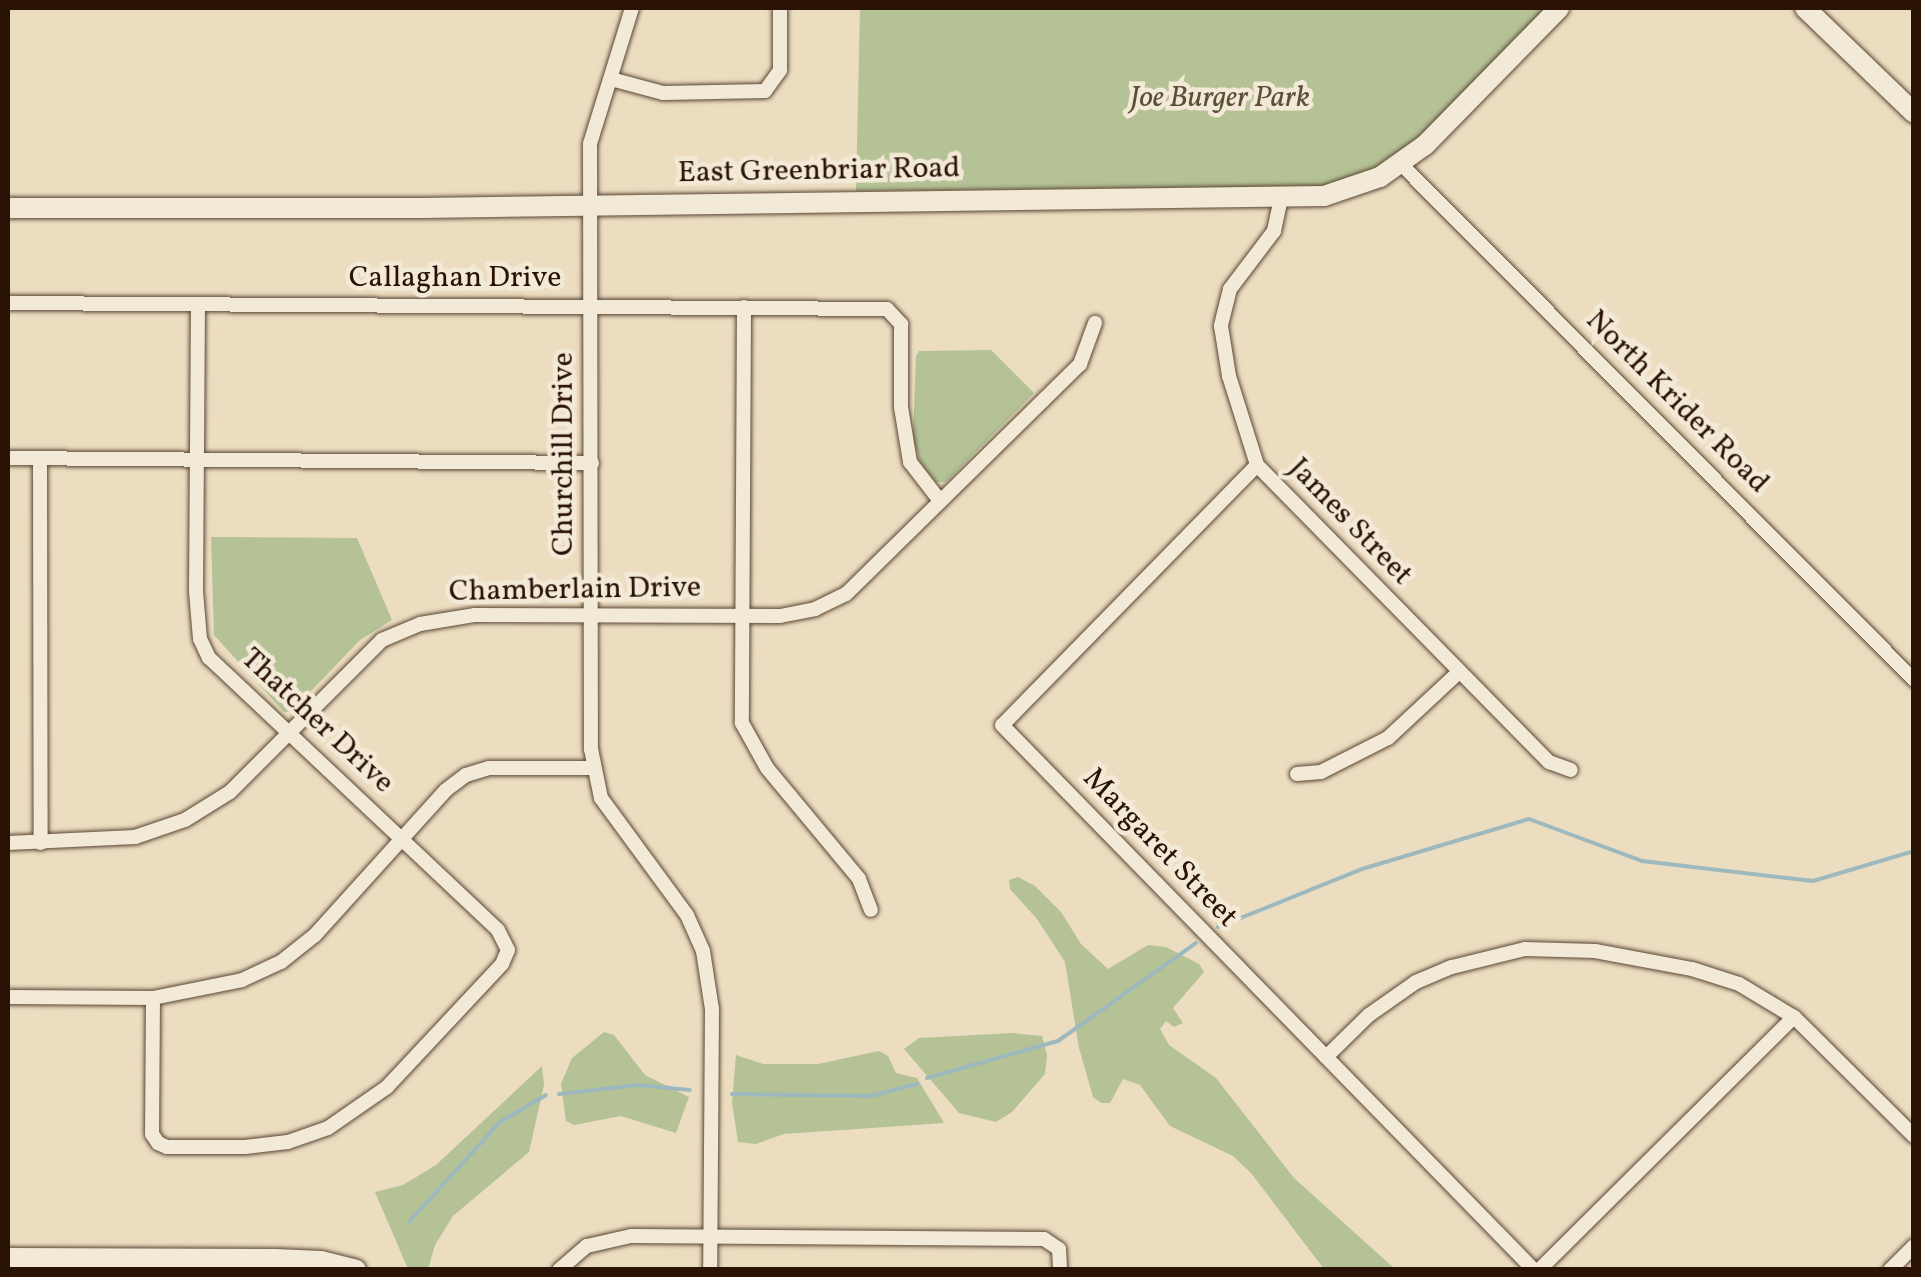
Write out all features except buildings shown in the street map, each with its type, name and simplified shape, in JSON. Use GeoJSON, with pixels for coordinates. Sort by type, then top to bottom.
{"type":"FeatureCollection","features":[{"type":"Feature","properties":{"kind":"street","name":"Churchill Drive"},"geometry":{"type":"LineString","coordinates":[[632,8],[590,144],[592,768],[601,798],[617,826],[687,915],[703,951],[712,1009],[710,1270]]}},
{"type":"Feature","properties":{"kind":"street"},"geometry":{"type":"LineString","coordinates":[[610,79],[662,93],[765,91],[780,70],[780,8]]}},
{"type":"Feature","properties":{"kind":"street","name":"East Greenbriar Road"},"geometry":{"type":"LineString","coordinates":[[8,208],[593,206],[1281,198],[1336,194],[1401,164],[1425,145],[1559,8]]}},
{"type":"Feature","properties":{"kind":"street"},"geometry":{"type":"LineString","coordinates":[[1806,8],[1914,113]]}},
{"type":"Feature","properties":{"kind":"street","name":"North Krider Road"},"geometry":{"type":"LineString","coordinates":[[1401,164],[1914,680]]}},
{"type":"Feature","properties":{"kind":"street","name":"James Street"},"geometry":{"type":"LineString","coordinates":[[1281,198],[1274,230],[1230,289],[1221,326],[1228,376],[1257,465],[1549,762],[1571,770]]}},
{"type":"Feature","properties":{"kind":"street","name":"Callaghan Drive"},"geometry":{"type":"LineString","coordinates":[[8,303],[880,307],[898,318],[903,435],[910,462],[940,502]]}},
{"type":"Feature","properties":{"kind":"street","name":"Thatcher Drive"},"geometry":{"type":"LineString","coordinates":[[153,998],[152,1128],[158,1143],[168,1148],[288,1142],[328,1128],[387,1087],[502,964],[508,950],[504,936],[223,673],[200,639],[196,592],[198,304]]}},
{"type":"Feature","properties":{"kind":"street"},"geometry":{"type":"LineString","coordinates":[[744,307],[742,723],[750,744],[859,879],[871,910]]}},
{"type":"Feature","properties":{"kind":"street","name":"Chamberlain Drive"},"geometry":{"type":"LineString","coordinates":[[8,843],[134,837],[185,820],[230,792],[382,640],[420,624],[476,615],[780,616],[815,610],[846,594],[1080,364],[1095,323]]}},
{"type":"Feature","properties":{"kind":"street"},"geometry":{"type":"LineString","coordinates":[[8,458],[592,464]]}},
{"type":"Feature","properties":{"kind":"street"},"geometry":{"type":"LineString","coordinates":[[40,458],[41,843]]}},
{"type":"Feature","properties":{"kind":"street","name":"Margaret Street"},"geometry":{"type":"LineString","coordinates":[[1257,465],[1002,726],[1536,1270]]}},
{"type":"Feature","properties":{"kind":"street"},"geometry":{"type":"LineString","coordinates":[[1298,774],[1321,772],[1388,738],[1458,672]]}},
{"type":"Feature","properties":{"kind":"street"},"geometry":{"type":"LineString","coordinates":[[8,997],[153,998],[242,980],[281,962],[315,935],[466,775],[489,768],[592,768]]}},
{"type":"Feature","properties":{"kind":"street"},"geometry":{"type":"LineString","coordinates":[[1326,1057],[1369,1015],[1416,982],[1470,960],[1525,949],[1563,947],[1692,969],[1739,984],[1794,1017],[1914,1136]]}},
{"type":"Feature","properties":{"kind":"street"},"geometry":{"type":"LineString","coordinates":[[1536,1270],[1794,1017]]}},
{"type":"Feature","properties":{"kind":"street"},"geometry":{"type":"LineString","coordinates":[[559,1270],[587,1246],[614,1238],[711,1238],[1044,1239],[1055,1244],[1060,1270]]}},
{"type":"Feature","properties":{"kind":"street"},"geometry":{"type":"LineString","coordinates":[[1890,1270],[1914,1246]]}},
{"type":"Feature","properties":{"kind":"street"},"geometry":{"type":"LineString","coordinates":[[8,1258],[274,1259],[321,1261],[356,1270]]}},
{"type":"Feature","properties":{"kind":"green space","name":"Joe Burger Park"},"geometry":{"type":"Polygon","coordinates":[[[860,8],[1550,8],[1422,139],[1381,168],[1335,186],[856,191],[860,8]]]}},
{"type":"Feature","properties":{"kind":"green space"},"geometry":{"type":"Polygon","coordinates":[[[991,350],[1034,393],[946,482],[936,482],[921,464],[913,440],[916,356],[919,351],[991,350]]]}},
{"type":"Feature","properties":{"kind":"green space"},"geometry":{"type":"Polygon","coordinates":[[[211,537],[357,538],[392,620],[360,640],[291,712],[284,712],[214,635],[211,537]]]}},
{"type":"Feature","properties":{"kind":"green space"},"geometry":{"type":"Polygon","coordinates":[[[1018,877],[1035,886],[1061,912],[1081,944],[1108,969],[1148,945],[1166,947],[1199,964],[1204,972],[1173,1008],[1183,1023],[1174,1027],[1166,1021],[1160,1029],[1169,1045],[1216,1078],[1294,1178],[1395,1269],[1324,1269],[1251,1173],[1233,1156],[1170,1126],[1140,1085],[1123,1079],[1110,1103],[1093,1097],[1079,1048],[1065,962],[1037,919],[1010,889],[1009,880],[1018,877]]]}},
{"type":"Feature","properties":{"kind":"green space"},"geometry":{"type":"Polygon","coordinates":[[[604,1032],[614,1035],[645,1075],[689,1097],[676,1133],[621,1116],[574,1125],[566,1121],[561,1084],[572,1058],[604,1032]]]}},
{"type":"Feature","properties":{"kind":"green space"},"geometry":{"type":"Polygon","coordinates":[[[1012,1033],[1042,1036],[1047,1055],[1045,1074],[1012,1112],[996,1122],[959,1113],[904,1049],[919,1038],[1012,1033]]]}},
{"type":"Feature","properties":{"kind":"green space"},"geometry":{"type":"Polygon","coordinates":[[[879,1051],[888,1056],[896,1073],[917,1078],[944,1123],[784,1134],[756,1144],[738,1142],[732,1103],[736,1055],[763,1064],[818,1064],[879,1051]]]}},
{"type":"Feature","properties":{"kind":"green space"},"geometry":{"type":"Polygon","coordinates":[[[542,1066],[544,1085],[529,1152],[453,1216],[435,1245],[428,1269],[408,1269],[375,1192],[403,1185],[436,1165],[542,1066]]]}},
{"type":"Feature","properties":{"kind":"waterway"},"geometry":{"type":"LineString","coordinates":[[1218,927],[1362,869],[1529,819],[1642,861],[1813,881],[1914,851]]}},
{"type":"Feature","properties":{"kind":"waterway"},"geometry":{"type":"LineString","coordinates":[[927,1078],[1058,1041],[1196,943]]}},
{"type":"Feature","properties":{"kind":"waterway"},"geometry":{"type":"LineString","coordinates":[[732,1094],[871,1096],[917,1084]]}},
{"type":"Feature","properties":{"kind":"waterway"},"geometry":{"type":"LineString","coordinates":[[559,1094],[638,1085],[690,1090]]}},
{"type":"Feature","properties":{"kind":"waterway"},"geometry":{"type":"LineString","coordinates":[[409,1222],[500,1122],[546,1095]]}}]}
